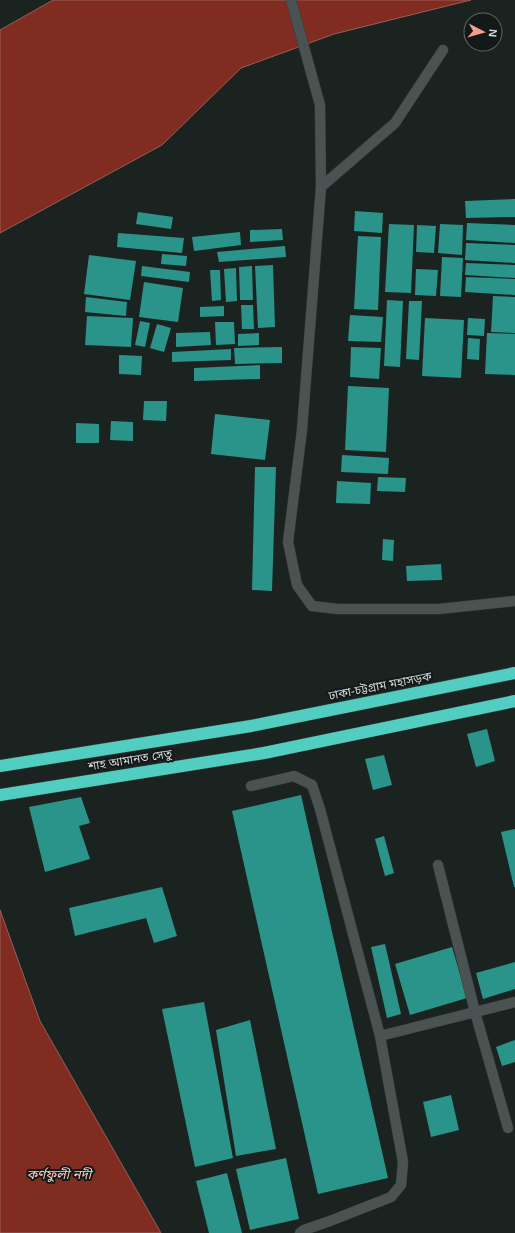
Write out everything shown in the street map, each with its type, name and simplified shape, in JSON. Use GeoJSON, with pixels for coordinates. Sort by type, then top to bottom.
{"type":"FeatureCollection","features":[{"type":"Feature","properties":{"kind":"highway","name":"ঢাকা-চট্টগ্রাম মহাসড়ক"},"geometry":{"type":"LineString","coordinates":[[252,726],[515,673]]}},
{"type":"Feature","properties":{"kind":"highway","name":"শাহ আমানত সেতু"},"geometry":{"type":"LineString","coordinates":[[0,795],[264,753],[515,700]]}},
{"type":"Feature","properties":{"kind":"highway","name":"শাহ আমানত সেতু"},"geometry":{"type":"LineString","coordinates":[[0,766],[252,726]]}},
{"type":"Feature","properties":{"kind":"main road"},"geometry":{"type":"LineString","coordinates":[[291,0],[320,105],[322,187],[302,430],[288,542],[297,585],[312,606],[338,609],[439,609],[515,601]]}},
{"type":"Feature","properties":{"kind":"main road"},"geometry":{"type":"LineString","coordinates":[[322,187],[395,123],[443,50]]}},
{"type":"Feature","properties":{"kind":"main road"},"geometry":{"type":"LineString","coordinates":[[252,786],[294,776],[312,785],[320,809],[380,1036],[403,1162],[401,1185],[391,1197],[304,1230],[300,1233]]}},
{"type":"Feature","properties":{"kind":"main road"},"geometry":{"type":"LineString","coordinates":[[438,865],[475,1012],[508,1128]]}},
{"type":"Feature","properties":{"kind":"main road"},"geometry":{"type":"LineString","coordinates":[[380,1036],[515,1002]]}},
{"type":"Feature","properties":{"kind":"water"},"geometry":{"type":"Polygon","coordinates":[[[53,0],[471,0],[334,34],[241,68],[162,145],[0,233],[0,30],[53,0]]]}},
{"type":"Feature","properties":{"kind":"water","name":"কর্ণফুলী নদী"},"geometry":{"type":"Polygon","coordinates":[[[0,910],[40,1021],[161,1233],[0,1233],[0,910]]]}},
{"type":"Feature","properties":{"kind":"building"},"geometry":{"type":"Polygon","coordinates":[[[515,199],[515,217],[466,218],[465,201],[515,199]]]}},
{"type":"Feature","properties":{"kind":"building"},"geometry":{"type":"Polygon","coordinates":[[[355,211],[383,213],[382,233],[354,231],[355,211]]]}},
{"type":"Feature","properties":{"kind":"building"},"geometry":{"type":"Polygon","coordinates":[[[138,212],[173,217],[171,229],[136,224],[138,212]]]}},
{"type":"Feature","properties":{"kind":"building"},"geometry":{"type":"Polygon","coordinates":[[[467,223],[515,225],[515,243],[466,240],[467,223]]]}},
{"type":"Feature","properties":{"kind":"building"},"geometry":{"type":"Polygon","coordinates":[[[389,224],[414,225],[411,293],[385,292],[389,224]]]}},
{"type":"Feature","properties":{"kind":"building"},"geometry":{"type":"Polygon","coordinates":[[[440,224],[463,225],[462,255],[438,253],[440,224]]]}},
{"type":"Feature","properties":{"kind":"building"},"geometry":{"type":"Polygon","coordinates":[[[417,225],[436,226],[434,253],[416,252],[417,225]]]}},
{"type":"Feature","properties":{"kind":"building"},"geometry":{"type":"Polygon","coordinates":[[[282,229],[283,240],[250,242],[250,230],[282,229]]]}},
{"type":"Feature","properties":{"kind":"building"},"geometry":{"type":"Polygon","coordinates":[[[240,232],[241,245],[194,251],[192,237],[240,232]]]}},
{"type":"Feature","properties":{"kind":"building"},"geometry":{"type":"Polygon","coordinates":[[[118,233],[184,238],[182,253],[117,247],[118,233]]]}},
{"type":"Feature","properties":{"kind":"building"},"geometry":{"type":"Polygon","coordinates":[[[358,236],[381,237],[378,310],[354,309],[358,236]]]}},
{"type":"Feature","properties":{"kind":"building"},"geometry":{"type":"Polygon","coordinates":[[[466,243],[515,245],[515,263],[465,260],[466,243]]]}},
{"type":"Feature","properties":{"kind":"building"},"geometry":{"type":"Polygon","coordinates":[[[285,246],[286,257],[219,262],[217,252],[285,246]]]}},
{"type":"Feature","properties":{"kind":"building"},"geometry":{"type":"Polygon","coordinates":[[[162,254],[187,256],[186,266],[161,264],[162,254]]]}},
{"type":"Feature","properties":{"kind":"building"},"geometry":{"type":"Polygon","coordinates":[[[89,255],[136,261],[130,300],[84,294],[89,255]]]}},
{"type":"Feature","properties":{"kind":"building"},"geometry":{"type":"Polygon","coordinates":[[[442,257],[463,258],[461,297],[440,296],[442,257]]]}},
{"type":"Feature","properties":{"kind":"building"},"geometry":{"type":"Polygon","coordinates":[[[466,263],[515,265],[515,278],[465,275],[466,263]]]}},
{"type":"Feature","properties":{"kind":"building"},"geometry":{"type":"Polygon","coordinates":[[[273,265],[275,327],[258,328],[255,266],[273,265]]]}},
{"type":"Feature","properties":{"kind":"building"},"geometry":{"type":"Polygon","coordinates":[[[142,266],[190,272],[189,282],[141,276],[142,266]]]}},
{"type":"Feature","properties":{"kind":"building"},"geometry":{"type":"Polygon","coordinates":[[[252,266],[253,300],[240,300],[239,267],[252,266]]]}},
{"type":"Feature","properties":{"kind":"building"},"geometry":{"type":"Polygon","coordinates":[[[236,268],[237,301],[226,302],[224,269],[236,268]]]}},
{"type":"Feature","properties":{"kind":"building"},"geometry":{"type":"Polygon","coordinates":[[[416,269],[438,270],[436,296],[415,295],[416,269]]]}},
{"type":"Feature","properties":{"kind":"building"},"geometry":{"type":"Polygon","coordinates":[[[210,270],[220,270],[221,300],[212,301],[210,270]]]}},
{"type":"Feature","properties":{"kind":"building"},"geometry":{"type":"Polygon","coordinates":[[[466,277],[515,279],[515,295],[465,292],[466,277]]]}},
{"type":"Feature","properties":{"kind":"building"},"geometry":{"type":"Polygon","coordinates":[[[144,282],[183,288],[178,322],[139,317],[144,282]]]}},
{"type":"Feature","properties":{"kind":"building"},"geometry":{"type":"Polygon","coordinates":[[[493,296],[515,297],[515,333],[491,332],[493,296]]]}},
{"type":"Feature","properties":{"kind":"building"},"geometry":{"type":"Polygon","coordinates":[[[86,297],[127,302],[126,316],[85,312],[86,297]]]}},
{"type":"Feature","properties":{"kind":"building"},"geometry":{"type":"Polygon","coordinates":[[[387,300],[403,301],[400,367],[384,366],[387,300]]]}},
{"type":"Feature","properties":{"kind":"building"},"geometry":{"type":"Polygon","coordinates":[[[409,301],[422,301],[419,360],[406,359],[409,301]]]}},
{"type":"Feature","properties":{"kind":"building"},"geometry":{"type":"Polygon","coordinates":[[[241,305],[253,305],[254,329],[242,329],[241,305]]]}},
{"type":"Feature","properties":{"kind":"building"},"geometry":{"type":"Polygon","coordinates":[[[224,306],[224,316],[200,317],[200,307],[224,306]]]}},
{"type":"Feature","properties":{"kind":"building"},"geometry":{"type":"Polygon","coordinates":[[[350,315],[383,317],[381,342],[348,341],[350,315]]]}},
{"type":"Feature","properties":{"kind":"building"},"geometry":{"type":"Polygon","coordinates":[[[87,316],[133,318],[131,347],[85,345],[87,316]]]}},
{"type":"Feature","properties":{"kind":"building"},"geometry":{"type":"Polygon","coordinates":[[[425,318],[464,320],[461,378],[422,376],[425,318]]]}},
{"type":"Feature","properties":{"kind":"building"},"geometry":{"type":"Polygon","coordinates":[[[468,318],[485,319],[484,336],[467,335],[468,318]]]}},
{"type":"Feature","properties":{"kind":"building"},"geometry":{"type":"Polygon","coordinates":[[[140,321],[150,323],[145,347],[135,345],[140,321]]]}},
{"type":"Feature","properties":{"kind":"building"},"geometry":{"type":"Polygon","coordinates":[[[215,322],[234,322],[235,344],[216,345],[215,322]]]}},
{"type":"Feature","properties":{"kind":"building"},"geometry":{"type":"Polygon","coordinates":[[[157,324],[171,328],[164,352],[150,348],[157,324]]]}},
{"type":"Feature","properties":{"kind":"building"},"geometry":{"type":"Polygon","coordinates":[[[210,332],[211,345],[176,347],[176,333],[210,332]]]}},
{"type":"Feature","properties":{"kind":"building"},"geometry":{"type":"Polygon","coordinates":[[[259,333],[259,345],[238,346],[238,334],[259,333]]]}},
{"type":"Feature","properties":{"kind":"building"},"geometry":{"type":"Polygon","coordinates":[[[487,333],[515,334],[515,375],[485,374],[487,333]]]}},
{"type":"Feature","properties":{"kind":"building"},"geometry":{"type":"Polygon","coordinates":[[[468,338],[480,339],[479,360],[467,359],[468,338]]]}},
{"type":"Feature","properties":{"kind":"building"},"geometry":{"type":"Polygon","coordinates":[[[282,347],[282,363],[235,364],[234,348],[282,347]]]}},
{"type":"Feature","properties":{"kind":"building"},"geometry":{"type":"Polygon","coordinates":[[[351,347],[381,348],[379,379],[350,377],[351,347]]]}},
{"type":"Feature","properties":{"kind":"building"},"geometry":{"type":"Polygon","coordinates":[[[231,349],[231,360],[172,362],[172,352],[231,349]]]}},
{"type":"Feature","properties":{"kind":"building"},"geometry":{"type":"Polygon","coordinates":[[[119,355],[142,356],[141,375],[119,374],[119,355]]]}},
{"type":"Feature","properties":{"kind":"building"},"geometry":{"type":"Polygon","coordinates":[[[260,365],[260,379],[194,381],[194,368],[260,365]]]}},
{"type":"Feature","properties":{"kind":"building"},"geometry":{"type":"Polygon","coordinates":[[[348,386],[389,388],[386,452],[345,450],[348,386]]]}},
{"type":"Feature","properties":{"kind":"building"},"geometry":{"type":"Polygon","coordinates":[[[144,401],[167,401],[166,421],[143,420],[144,401]]]}},
{"type":"Feature","properties":{"kind":"building"},"geometry":{"type":"Polygon","coordinates":[[[215,414],[270,420],[265,460],[211,454],[215,414]]]}},
{"type":"Feature","properties":{"kind":"building"},"geometry":{"type":"Polygon","coordinates":[[[111,421],[133,422],[133,441],[110,440],[111,421]]]}},
{"type":"Feature","properties":{"kind":"building"},"geometry":{"type":"Polygon","coordinates":[[[76,423],[99,424],[99,443],[76,443],[76,423]]]}},
{"type":"Feature","properties":{"kind":"building"},"geometry":{"type":"Polygon","coordinates":[[[342,455],[389,458],[388,474],[341,472],[342,455]]]}},
{"type":"Feature","properties":{"kind":"building"},"geometry":{"type":"Polygon","coordinates":[[[255,467],[276,467],[272,591],[252,590],[255,467]]]}},
{"type":"Feature","properties":{"kind":"building"},"geometry":{"type":"Polygon","coordinates":[[[378,477],[406,478],[405,492],[377,491],[378,477]]]}},
{"type":"Feature","properties":{"kind":"building"},"geometry":{"type":"Polygon","coordinates":[[[337,481],[371,483],[370,504],[336,503],[337,481]]]}},
{"type":"Feature","properties":{"kind":"building"},"geometry":{"type":"Polygon","coordinates":[[[383,539],[394,540],[393,561],[382,560],[383,539]]]}},
{"type":"Feature","properties":{"kind":"building"},"geometry":{"type":"Polygon","coordinates":[[[441,564],[442,580],[407,581],[406,566],[441,564]]]}},
{"type":"Feature","properties":{"kind":"building"},"geometry":{"type":"Polygon","coordinates":[[[487,729],[495,761],[476,767],[467,734],[487,729]]]}},
{"type":"Feature","properties":{"kind":"building"},"geometry":{"type":"Polygon","coordinates":[[[384,755],[392,785],[373,790],[365,759],[384,755]]]}},
{"type":"Feature","properties":{"kind":"building"},"geometry":{"type":"Polygon","coordinates":[[[301,795],[388,1178],[318,1194],[232,811],[301,795]]]}},
{"type":"Feature","properties":{"kind":"building"},"geometry":{"type":"Polygon","coordinates":[[[81,797],[90,823],[79,826],[90,859],[45,872],[29,807],[81,797]]]}},
{"type":"Feature","properties":{"kind":"building"},"geometry":{"type":"Polygon","coordinates":[[[515,829],[515,887],[514,887],[501,832],[515,829]]]}},
{"type":"Feature","properties":{"kind":"building"},"geometry":{"type":"Polygon","coordinates":[[[384,836],[394,873],[385,876],[375,839],[384,836]]]}},
{"type":"Feature","properties":{"kind":"building"},"geometry":{"type":"Polygon","coordinates":[[[162,887],[177,936],[154,943],[146,918],[75,936],[69,908],[162,887]]]}},
{"type":"Feature","properties":{"kind":"building"},"geometry":{"type":"Polygon","coordinates":[[[385,944],[401,1014],[387,1018],[371,947],[385,944]]]}},
{"type":"Feature","properties":{"kind":"building"},"geometry":{"type":"Polygon","coordinates":[[[452,947],[467,998],[410,1015],[395,964],[452,947]]]}},
{"type":"Feature","properties":{"kind":"building"},"geometry":{"type":"Polygon","coordinates":[[[515,962],[515,989],[483,999],[476,973],[515,962]]]}},
{"type":"Feature","properties":{"kind":"building"},"geometry":{"type":"Polygon","coordinates":[[[204,1002],[233,1158],[195,1167],[162,1009],[204,1002]]]}},
{"type":"Feature","properties":{"kind":"building"},"geometry":{"type":"Polygon","coordinates":[[[250,1020],[276,1149],[236,1156],[216,1030],[250,1020]]]}},
{"type":"Feature","properties":{"kind":"building"},"geometry":{"type":"Polygon","coordinates":[[[515,1040],[515,1062],[502,1066],[496,1047],[515,1040]]]}},
{"type":"Feature","properties":{"kind":"building"},"geometry":{"type":"Polygon","coordinates":[[[451,1095],[459,1130],[431,1137],[423,1102],[451,1095]]]}},
{"type":"Feature","properties":{"kind":"building"},"geometry":{"type":"Polygon","coordinates":[[[286,1158],[299,1219],[250,1230],[236,1169],[286,1158]]]}},
{"type":"Feature","properties":{"kind":"building"},"geometry":{"type":"Polygon","coordinates":[[[227,1173],[242,1233],[209,1233],[196,1181],[227,1173]]]}}]}
